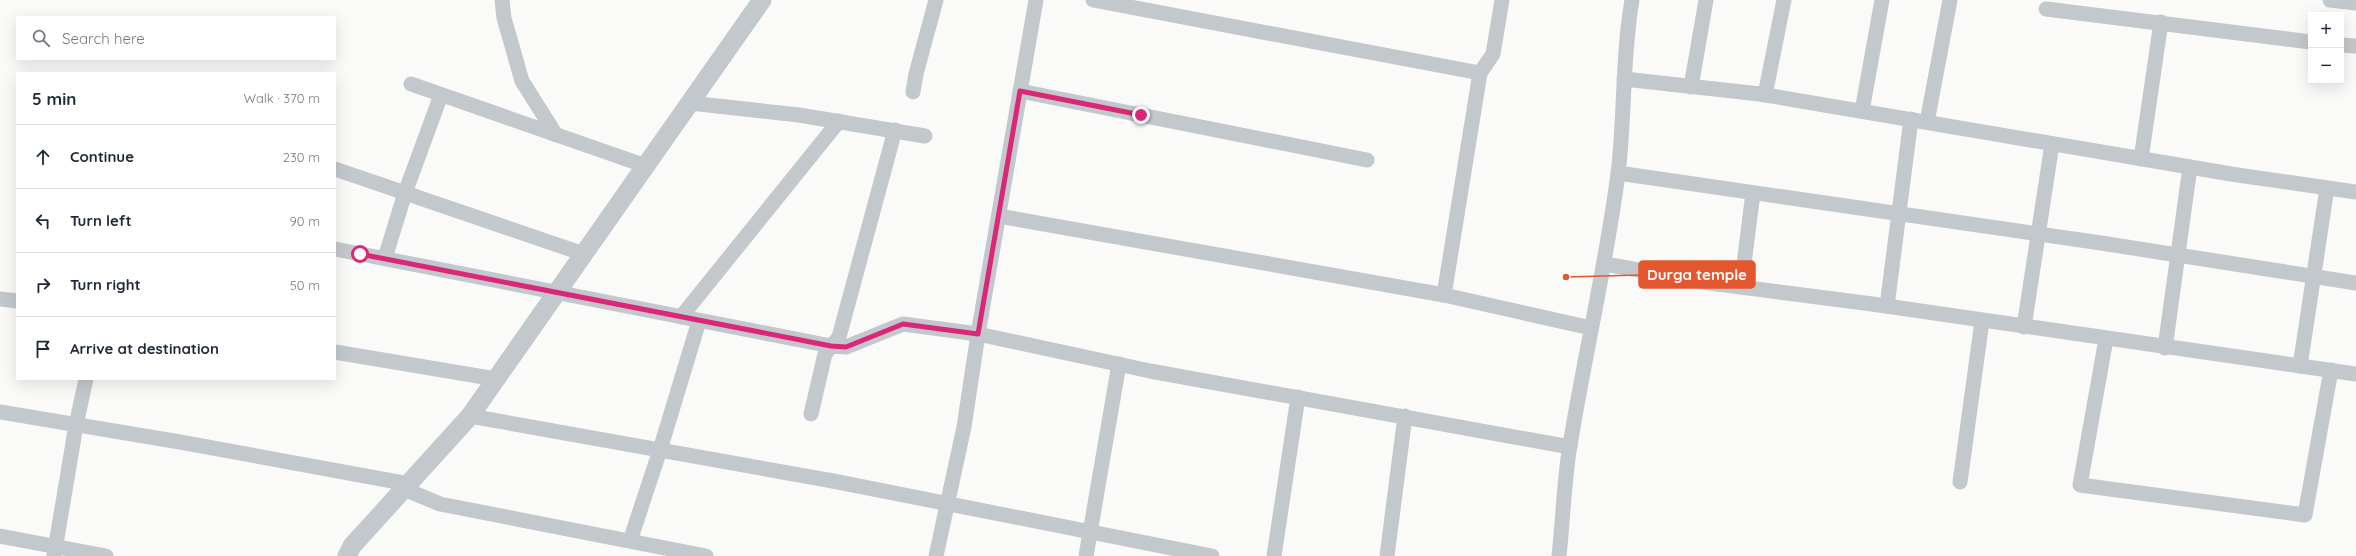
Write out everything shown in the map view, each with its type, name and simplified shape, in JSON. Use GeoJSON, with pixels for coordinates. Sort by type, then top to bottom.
{"type":"FeatureCollection","features":[{"type":"Feature","properties":{"kind":"street"},"geometry":{"type":"LineString","coordinates":[[502,0],[504,18],[522,81],[556,135]]}},
{"type":"Feature","properties":{"kind":"street"},"geometry":{"type":"LineString","coordinates":[[348,556],[352,546],[470,416],[762,0]]}},
{"type":"Feature","properties":{"kind":"street"},"geometry":{"type":"LineString","coordinates":[[913,92],[916,74],[936,0]]}},
{"type":"Feature","properties":{"kind":"street"},"geometry":{"type":"LineString","coordinates":[[936,556],[964,426],[978,334],[1036,0]]}},
{"type":"Feature","properties":{"kind":"street"},"geometry":{"type":"LineString","coordinates":[[1093,0],[1480,72]]}},
{"type":"Feature","properties":{"kind":"street"},"geometry":{"type":"LineString","coordinates":[[1444,295],[1480,72],[1493,54],[1502,0]]}},
{"type":"Feature","properties":{"kind":"street"},"geometry":{"type":"LineString","coordinates":[[1559,556],[1570,447],[1591,328],[1605,264],[1618,173],[1624,79],[1632,0]]}},
{"type":"Feature","properties":{"kind":"street"},"geometry":{"type":"LineString","coordinates":[[1690,87],[1706,0]]}},
{"type":"Feature","properties":{"kind":"street"},"geometry":{"type":"LineString","coordinates":[[1765,95],[1784,0]]}},
{"type":"Feature","properties":{"kind":"street"},"geometry":{"type":"LineString","coordinates":[[1862,111],[1882,0]]}},
{"type":"Feature","properties":{"kind":"street"},"geometry":{"type":"LineString","coordinates":[[1927,122],[1950,0]]}},
{"type":"Feature","properties":{"kind":"street"},"geometry":{"type":"LineString","coordinates":[[2330,0],[2356,2]]}},
{"type":"Feature","properties":{"kind":"street"},"geometry":{"type":"LineString","coordinates":[[2046,10],[2161,22],[2308,42]]}},
{"type":"Feature","properties":{"kind":"street"},"geometry":{"type":"LineString","coordinates":[[2141,159],[2161,22]]}},
{"type":"Feature","properties":{"kind":"street"},"geometry":{"type":"LineString","coordinates":[[2344,45],[2356,46]]}},
{"type":"Feature","properties":{"kind":"street"},"geometry":{"type":"LineString","coordinates":[[1624,79],[1765,95],[2141,159],[2356,192]]}},
{"type":"Feature","properties":{"kind":"street"},"geometry":{"type":"LineString","coordinates":[[410,84],[646,166]]}},
{"type":"Feature","properties":{"kind":"street"},"geometry":{"type":"LineString","coordinates":[[1020,91],[1367,160]]}},
{"type":"Feature","properties":{"kind":"street"},"geometry":{"type":"LineString","coordinates":[[386,258],[405,193],[441,95]]}},
{"type":"Feature","properties":{"kind":"street"},"geometry":{"type":"LineString","coordinates":[[690,103],[800,115],[925,136]]}},
{"type":"Feature","properties":{"kind":"street"},"geometry":{"type":"LineString","coordinates":[[1886,306],[1897,215],[1911,120]]}},
{"type":"Feature","properties":{"kind":"street"},"geometry":{"type":"LineString","coordinates":[[681,317],[839,121]]}},
{"type":"Feature","properties":{"kind":"street"},"geometry":{"type":"LineString","coordinates":[[811,414],[824,354],[839,337],[895,130]]}},
{"type":"Feature","properties":{"kind":"street"},"geometry":{"type":"LineString","coordinates":[[2024,327],[2052,144]]}},
{"type":"Feature","properties":{"kind":"street"},"geometry":{"type":"LineString","coordinates":[[2165,348],[2179,256],[2190,167]]}},
{"type":"Feature","properties":{"kind":"street"},"geometry":{"type":"LineString","coordinates":[[336,169],[584,254]]}},
{"type":"Feature","properties":{"kind":"street"},"geometry":{"type":"LineString","coordinates":[[1618,173],[1897,215],[2038,234],[2356,283]]}},
{"type":"Feature","properties":{"kind":"street"},"geometry":{"type":"LineString","coordinates":[[2300,366],[2327,188]]}},
{"type":"Feature","properties":{"kind":"street"},"geometry":{"type":"LineString","coordinates":[[1741,287],[1753,193]]}},
{"type":"Feature","properties":{"kind":"street"},"geometry":{"type":"LineString","coordinates":[[999,216],[1444,295],[1591,328]]}},
{"type":"Feature","properties":{"kind":"street"},"geometry":{"type":"LineString","coordinates":[[336,249],[558,291],[698,321],[831,346],[846,347],[903,324],[978,334],[1119,364],[1570,447]]}},
{"type":"Feature","properties":{"kind":"street"},"geometry":{"type":"LineString","coordinates":[[1605,264],[1741,287],[1886,306],[2165,348],[2356,374]]}},
{"type":"Feature","properties":{"kind":"street"},"geometry":{"type":"LineString","coordinates":[[0,299],[16,302]]}},
{"type":"Feature","properties":{"kind":"street"},"geometry":{"type":"LineString","coordinates":[[630,541],[660,450],[698,321]]}},
{"type":"Feature","properties":{"kind":"street"},"geometry":{"type":"LineString","coordinates":[[1960,482],[1982,321]]}},
{"type":"Feature","properties":{"kind":"street"},"geometry":{"type":"LineString","coordinates":[[2106,339],[2080,484],[2305,515],[2331,370]]}},
{"type":"Feature","properties":{"kind":"street"},"geometry":{"type":"LineString","coordinates":[[336,352],[496,379]]}},
{"type":"Feature","properties":{"kind":"street"},"geometry":{"type":"LineString","coordinates":[[1086,556],[1119,364]]}},
{"type":"Feature","properties":{"kind":"street"},"geometry":{"type":"LineString","coordinates":[[54,551],[76,425],[86,380]]}},
{"type":"Feature","properties":{"kind":"street"},"geometry":{"type":"LineString","coordinates":[[1274,556],[1298,397]]}},
{"type":"Feature","properties":{"kind":"street"},"geometry":{"type":"LineString","coordinates":[[0,412],[407,486],[440,504],[706,556]]}},
{"type":"Feature","properties":{"kind":"street"},"geometry":{"type":"LineString","coordinates":[[470,416],[947,503],[1212,556]]}},
{"type":"Feature","properties":{"kind":"street"},"geometry":{"type":"LineString","coordinates":[[1387,556],[1405,416]]}},
{"type":"Feature","properties":{"kind":"street"},"geometry":{"type":"LineString","coordinates":[[0,536],[54,551],[106,556]]}},
{"type":"Feature","properties":{"kind":"place","name":"Durga temple"},"geometry":{"type":"Point","coordinates":[1566,277]}},
{"type":"Feature","properties":{"kind":"route"},"geometry":{"type":"LineString","coordinates":[[360,254],[558,291],[831,346],[846,347],[903,324],[978,334],[1020,91],[1141,115]]}}]}
